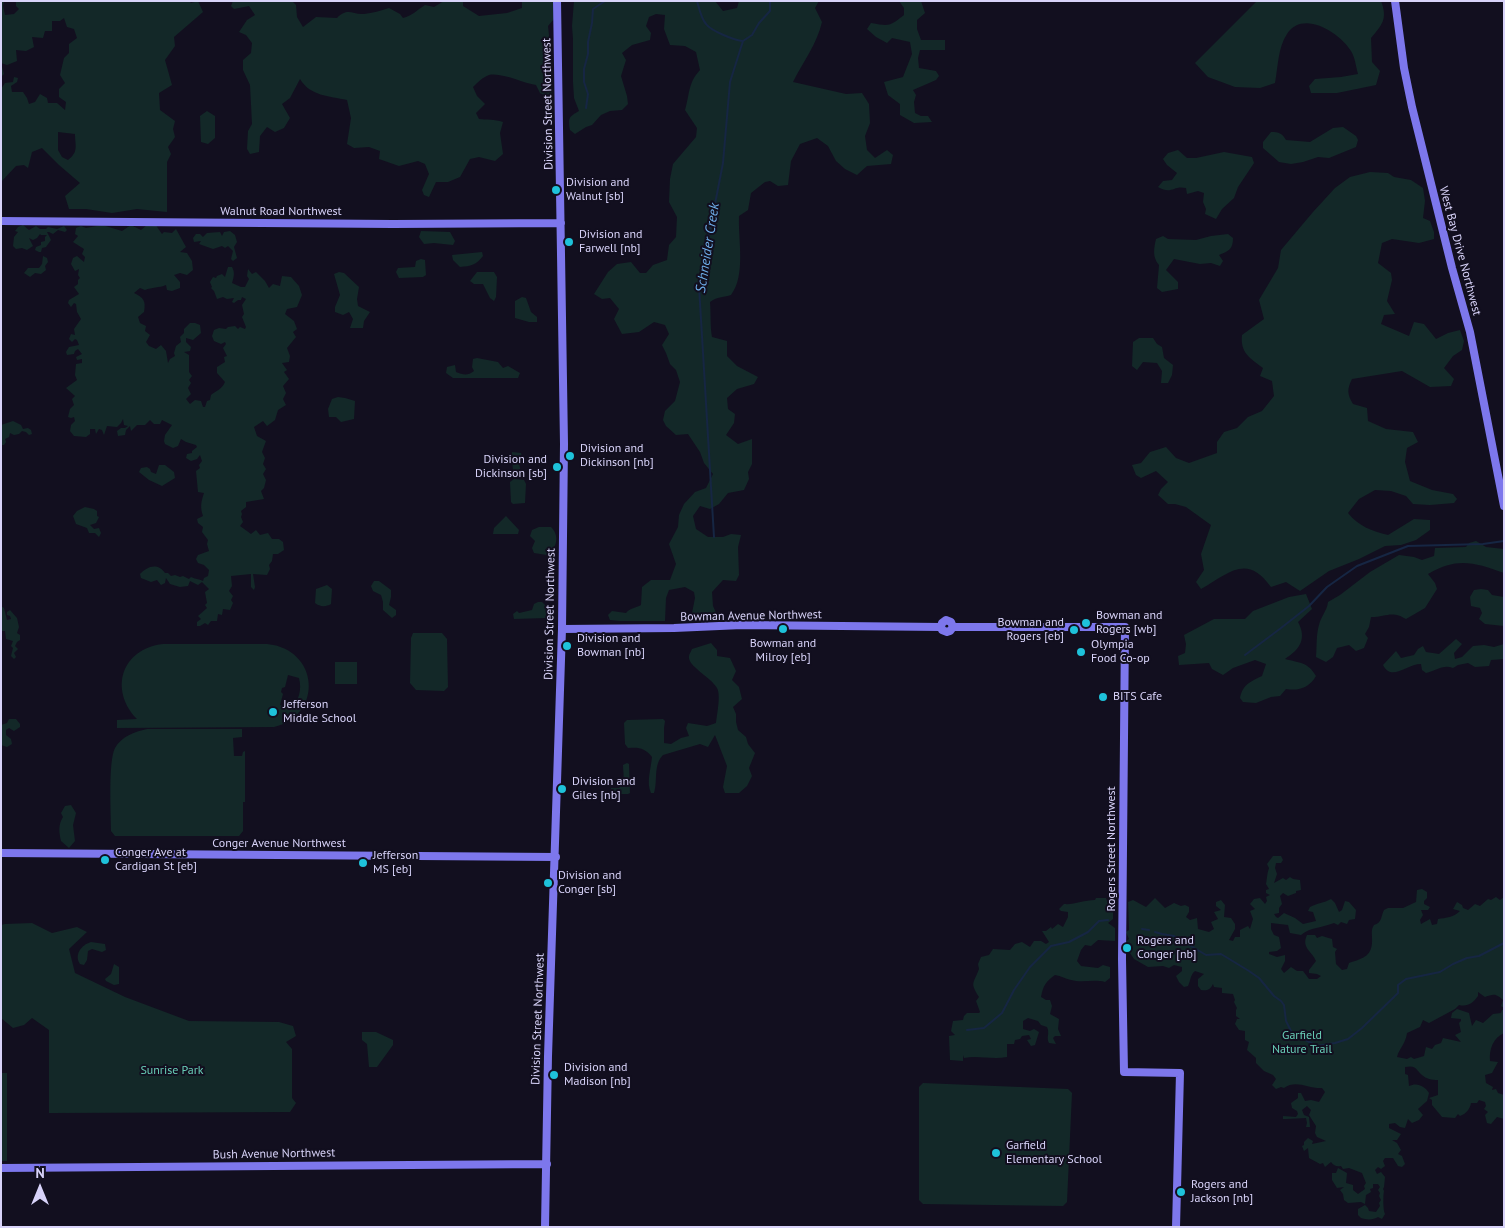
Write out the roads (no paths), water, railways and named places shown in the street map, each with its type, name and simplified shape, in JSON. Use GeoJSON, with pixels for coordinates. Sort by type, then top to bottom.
{"type":"FeatureCollection","features":[{"type":"Feature","properties":{"kind":"street","name":"Division Street Northwest"},"geometry":{"type":"LineString","coordinates":[[545,1227],[548,1056],[562,629],[564,435],[557,1]]}},
{"type":"Feature","properties":{"kind":"street","name":"West Bay Drive Northwest"},"geometry":{"type":"LineString","coordinates":[[1395,1],[1404,68],[1412,106],[1452,268],[1470,332],[1504,506]]}},
{"type":"Feature","properties":{"kind":"street","name":"Walnut Road Northwest"},"geometry":{"type":"LineString","coordinates":[[1,221],[393,224],[561,223]]}},
{"type":"Feature","properties":{"kind":"street","name":"Bowman Avenue Northwest"},"geometry":{"type":"LineString","coordinates":[[562,629],[742,626],[941,627],[942,623],[946,620],[951,622],[953,627],[1125,627]]}},
{"type":"Feature","properties":{"kind":"street","name":"Rogers Street Northwest"},"geometry":{"type":"LineString","coordinates":[[1125,627],[1122,959],[1124,1072],[1180,1073],[1176,1227]]}},
{"type":"Feature","properties":{"kind":"street","name":"Conger Avenue Northwest"},"geometry":{"type":"LineString","coordinates":[[1,853],[556,856]]}},
{"type":"Feature","properties":{"kind":"street","name":"Bush Avenue Northwest"},"geometry":{"type":"LineString","coordinates":[[1,1168],[547,1164]]}},
{"type":"Feature","properties":{"kind":"waterway"},"geometry":{"type":"LineString","coordinates":[[586,108],[588,94],[584,82],[584,69],[588,54],[593,9],[605,1]]}},
{"type":"Feature","properties":{"kind":"waterway"},"geometry":{"type":"LineString","coordinates":[[697,1],[700,13],[709,27],[723,35],[742,41]]}},
{"type":"Feature","properties":{"kind":"waterway","name":"Schneider Creek"},"geometry":{"type":"LineString","coordinates":[[714,537],[699,286],[723,163],[730,82],[743,41],[752,35],[759,23],[770,11],[770,1]]}},
{"type":"Feature","properties":{"kind":"waterway"},"geometry":{"type":"LineString","coordinates":[[1245,655],[1309,606],[1327,587],[1357,566],[1408,546],[1483,544],[1504,541]]}},
{"type":"Feature","properties":{"kind":"waterway"},"geometry":{"type":"LineString","coordinates":[[967,1030],[984,1028],[1002,1013],[1014,990],[1030,967],[1051,946],[1069,942],[1088,932],[1099,921],[1108,920]]}},
{"type":"Feature","properties":{"kind":"waterway"},"geometry":{"type":"LineString","coordinates":[[1142,929],[1149,930]]}},
{"type":"Feature","properties":{"kind":"waterway"},"geometry":{"type":"LineString","coordinates":[[1155,932],[1174,936],[1206,955],[1221,954],[1259,978],[1284,1005],[1286,1021],[1292,1033],[1317,1046],[1348,1039],[1398,993],[1398,985],[1406,979],[1440,972],[1453,964],[1467,958],[1479,956],[1504,943]]}},
{"type":"Feature","properties":{"kind":"place","name":"Division and Walnut [sb]"},"geometry":{"type":"Point","coordinates":[556,190]}},
{"type":"Feature","properties":{"kind":"place","name":"Division and Farwell [nb]"},"geometry":{"type":"Point","coordinates":[569,242]}},
{"type":"Feature","properties":{"kind":"place","name":"Division and Dickinson [nb]"},"geometry":{"type":"Point","coordinates":[570,456]}},
{"type":"Feature","properties":{"kind":"place","name":"Division and Dickinson [sb]"},"geometry":{"type":"Point","coordinates":[557,467]}},
{"type":"Feature","properties":{"kind":"place","name":"Bowman and Rogers [wb]"},"geometry":{"type":"Point","coordinates":[1086,623]}},
{"type":"Feature","properties":{"kind":"place","name":"Bowman and Milroy [eb]"},"geometry":{"type":"Point","coordinates":[783,629]}},
{"type":"Feature","properties":{"kind":"place","name":"Bowman and Rogers [eb]"},"geometry":{"type":"Point","coordinates":[1074,630]}},
{"type":"Feature","properties":{"kind":"place","name":"Division and Bowman [nb]"},"geometry":{"type":"Point","coordinates":[567,646]}},
{"type":"Feature","properties":{"kind":"place","name":"Olympia Food Co-op"},"geometry":{"type":"Point","coordinates":[1081,652]}},
{"type":"Feature","properties":{"kind":"place","name":"BITS Cafe"},"geometry":{"type":"Point","coordinates":[1103,697]}},
{"type":"Feature","properties":{"kind":"place","name":"Jefferson Middle School"},"geometry":{"type":"Point","coordinates":[273,712]}},
{"type":"Feature","properties":{"kind":"place","name":"Division and Giles [nb]"},"geometry":{"type":"Point","coordinates":[562,789]}},
{"type":"Feature","properties":{"kind":"place","name":"Conger Ave at Cardigan St [eb]"},"geometry":{"type":"Point","coordinates":[105,860]}},
{"type":"Feature","properties":{"kind":"place","name":"Jefferson MS [eb]"},"geometry":{"type":"Point","coordinates":[363,863]}},
{"type":"Feature","properties":{"kind":"place","name":"Division and Conger [sb]"},"geometry":{"type":"Point","coordinates":[548,883]}},
{"type":"Feature","properties":{"kind":"place","name":"Rogers and Conger [nb]"},"geometry":{"type":"Point","coordinates":[1127,948]}},
{"type":"Feature","properties":{"kind":"place","name":"Division and Madison [nb]"},"geometry":{"type":"Point","coordinates":[554,1075]}},
{"type":"Feature","properties":{"kind":"place","name":"Garfield Elementary School"},"geometry":{"type":"Point","coordinates":[996,1153]}},
{"type":"Feature","properties":{"kind":"place","name":"Rogers and Jackson [nb]"},"geometry":{"type":"Point","coordinates":[1181,1192]}},
{"type":"Feature","properties":{"kind":"park label","name":"Garfield Nature Trail"},"geometry":{"type":"Point","coordinates":[1302,1043]}},
{"type":"Feature","properties":{"kind":"park label","name":"Sunrise Park"},"geometry":{"type":"Point","coordinates":[172,1071]}}]}
